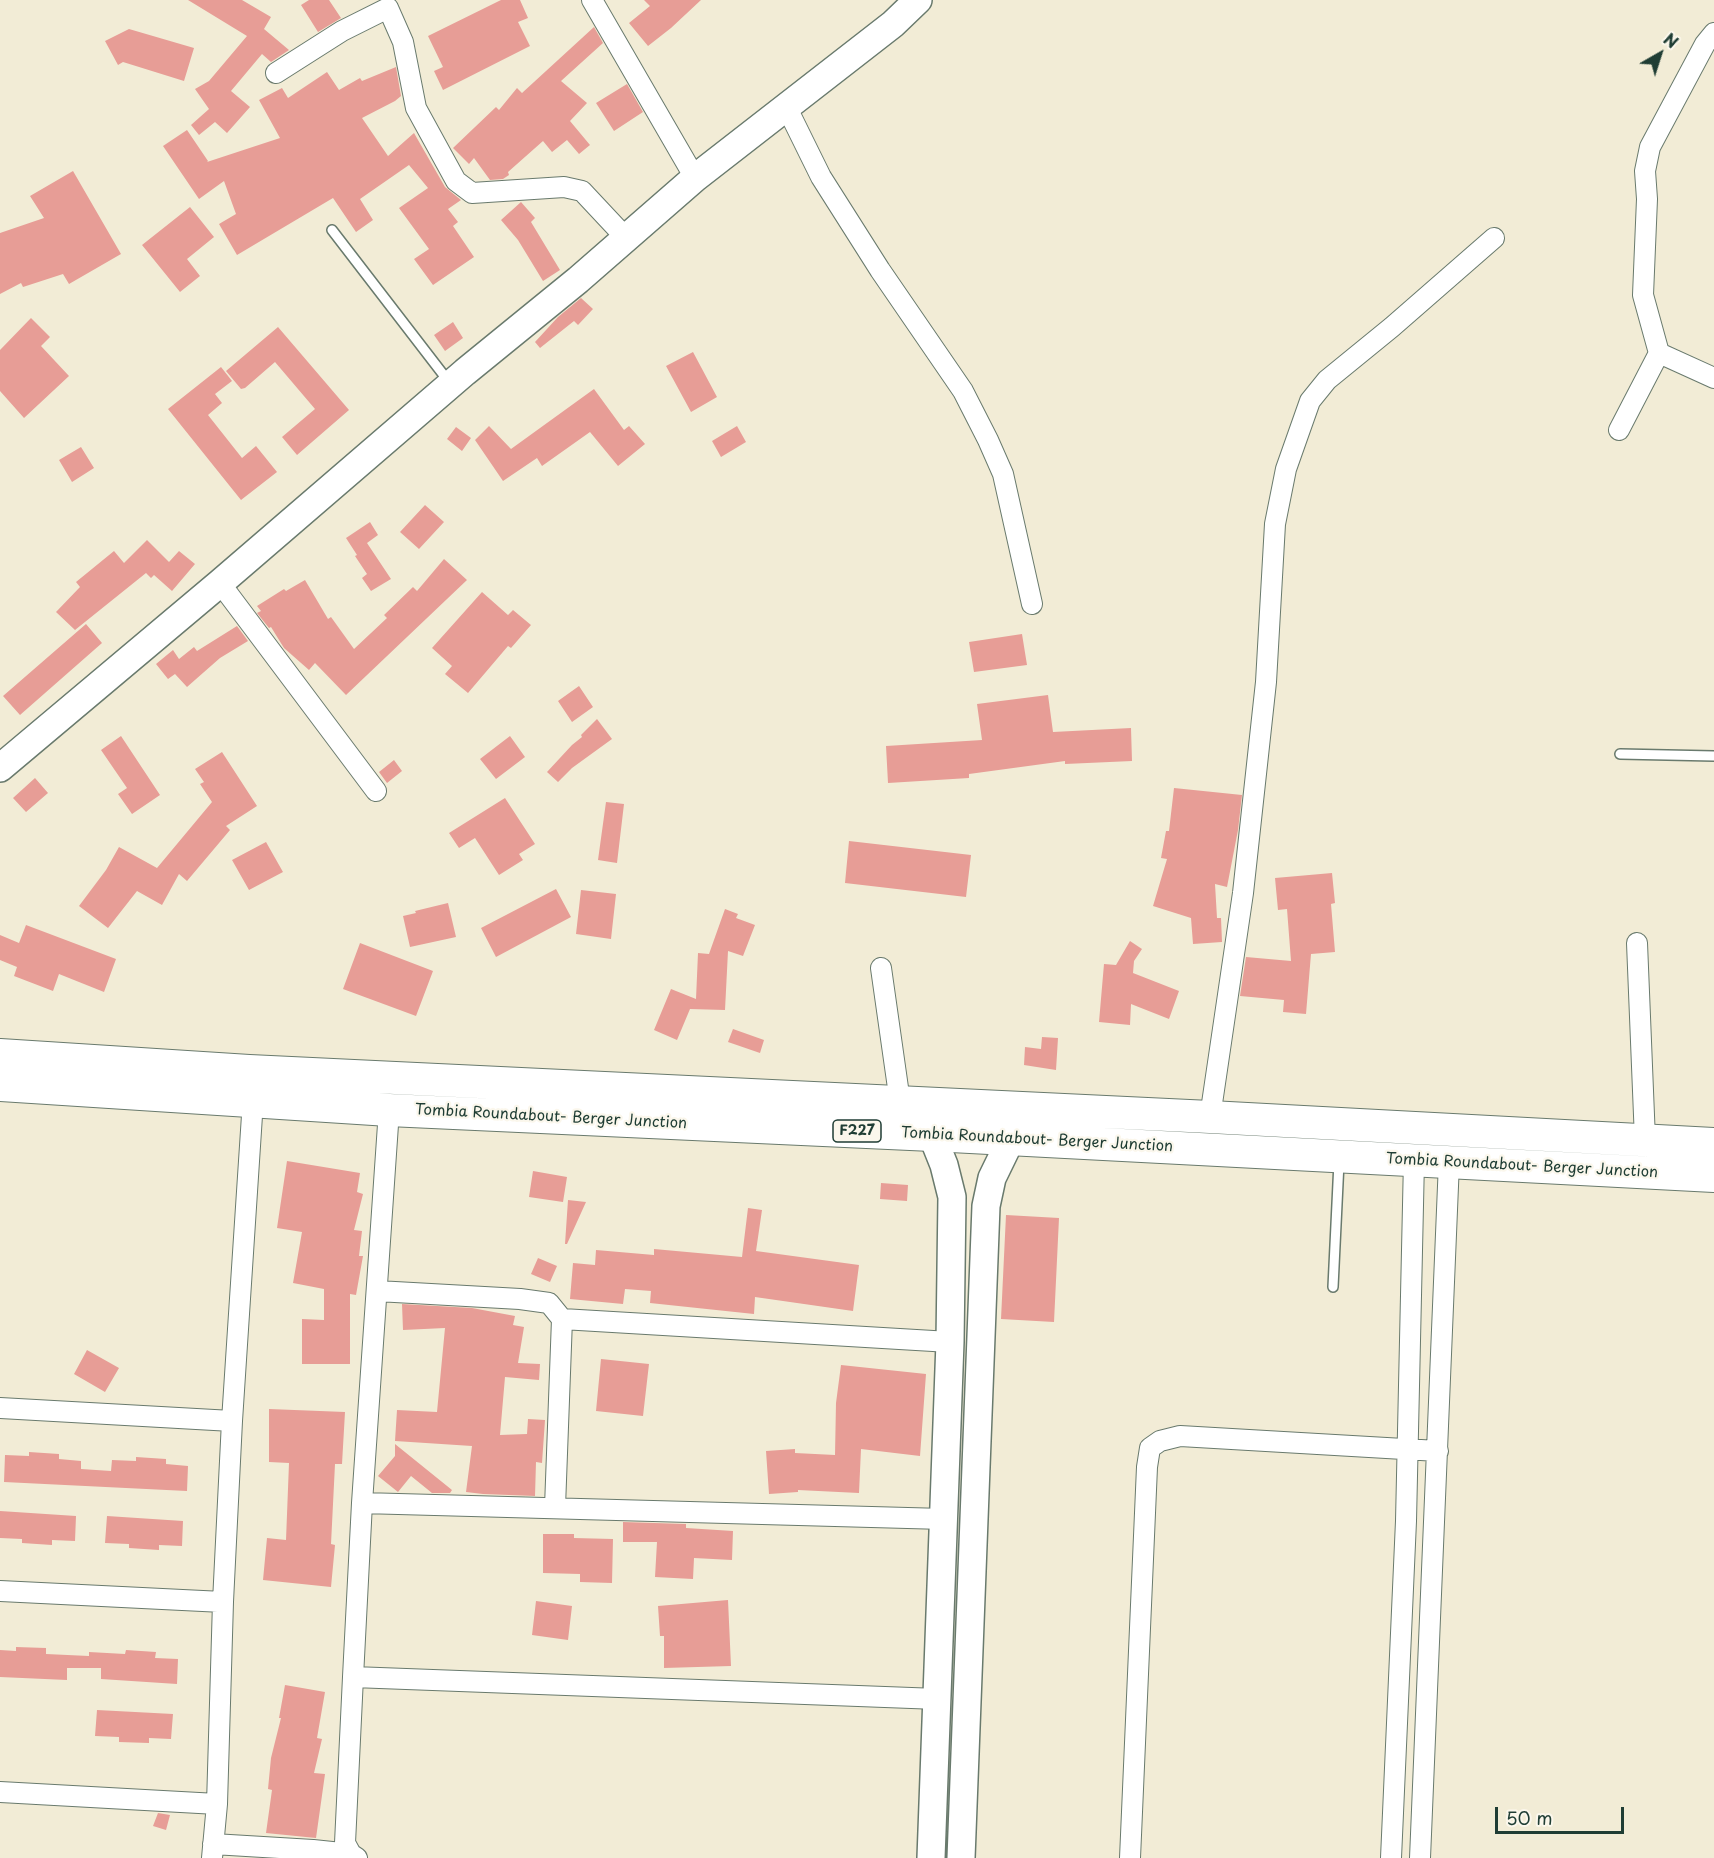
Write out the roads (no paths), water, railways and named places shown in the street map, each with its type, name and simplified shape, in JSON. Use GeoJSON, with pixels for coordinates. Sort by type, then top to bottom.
{"type":"FeatureCollection","features":[{"type":"Feature","properties":{"kind":"main road","name":"Tombia Roundabout- Berger Junction"},"geometry":{"type":"LineString","coordinates":[[0,1054],[272,1072],[1210,1117],[1714,1144]]}},
{"type":"Feature","properties":{"kind":"main road","name":"Tombia Roundabout- Berger Junction"},"geometry":{"type":"LineString","coordinates":[[0,1085],[389,1110],[932,1135],[1714,1176]]}},
{"type":"Feature","properties":{"kind":"street"},"geometry":{"type":"LineString","coordinates":[[592,0],[695,178]]}},
{"type":"Feature","properties":{"kind":"street"},"geometry":{"type":"LineString","coordinates":[[0,768],[451,384],[578,280],[695,178],[893,24],[918,0]]}},
{"type":"Feature","properties":{"kind":"street"},"geometry":{"type":"LineString","coordinates":[[276,73],[386,4],[403,42],[416,108],[456,181],[472,193],[564,187],[582,190],[626,238]]}},
{"type":"Feature","properties":{"kind":"street"},"geometry":{"type":"LineString","coordinates":[[1619,430],[1659,353],[1643,295],[1647,199],[1645,171],[1653,139],[1681,92],[1705,44],[1714,33]]}},
{"type":"Feature","properties":{"kind":"street"},"geometry":{"type":"LineString","coordinates":[[786,106],[821,177],[880,270],[963,391],[983,430],[1003,474],[1032,604]]}},
{"type":"Feature","properties":{"kind":"street"},"geometry":{"type":"LineString","coordinates":[[1210,1117],[1243,893],[1266,682],[1275,524],[1286,469],[1310,401],[1327,380],[1494,238]]}},
{"type":"Feature","properties":{"kind":"street"},"geometry":{"type":"LineString","coordinates":[[1659,353],[1714,378]]}},
{"type":"Feature","properties":{"kind":"street"},"geometry":{"type":"LineString","coordinates":[[220,583],[376,791]]}},
{"type":"Feature","properties":{"kind":"street"},"geometry":{"type":"LineString","coordinates":[[1637,943],[1645,1140]]}},
{"type":"Feature","properties":{"kind":"street"},"geometry":{"type":"LineString","coordinates":[[881,968],[900,1102]]}},
{"type":"Feature","properties":{"kind":"street"},"geometry":{"type":"LineString","coordinates":[[253,1100],[232,1421],[223,1602],[217,1804],[212,1851],[354,1856]]}},
{"type":"Feature","properties":{"kind":"street"},"geometry":{"type":"LineString","coordinates":[[354,1856],[345,1843],[352,1677],[389,1110]]}},
{"type":"Feature","properties":{"kind":"street"},"geometry":{"type":"LineString","coordinates":[[932,1135],[944,1165],[952,1197],[950,1342],[932,1858]]}},
{"type":"Feature","properties":{"kind":"street"},"geometry":{"type":"LineString","coordinates":[[961,1858],[986,1206],[992,1178],[1011,1139]]}},
{"type":"Feature","properties":{"kind":"street"},"geometry":{"type":"LineString","coordinates":[[1391,1858],[1408,1450],[1414,1160]]}},
{"type":"Feature","properties":{"kind":"street"},"geometry":{"type":"LineString","coordinates":[[1420,1858],[1449,1162]]}},
{"type":"Feature","properties":{"kind":"street"},"geometry":{"type":"LineString","coordinates":[[377,1291],[520,1299],[549,1303],[562,1318],[555,1507]]}},
{"type":"Feature","properties":{"kind":"street"},"geometry":{"type":"LineString","coordinates":[[562,1318],[950,1342]]}},
{"type":"Feature","properties":{"kind":"street"},"geometry":{"type":"LineString","coordinates":[[0,1408],[232,1421]]}},
{"type":"Feature","properties":{"kind":"street"},"geometry":{"type":"LineString","coordinates":[[1130,1858],[1147,1467],[1150,1448],[1160,1441],[1180,1436],[1438,1451]]}},
{"type":"Feature","properties":{"kind":"street"},"geometry":{"type":"LineString","coordinates":[[362,1503],[944,1519]]}},
{"type":"Feature","properties":{"kind":"street"},"geometry":{"type":"LineString","coordinates":[[0,1592],[223,1602]]}},
{"type":"Feature","properties":{"kind":"street"},"geometry":{"type":"LineString","coordinates":[[352,1677],[938,1699]]}},
{"type":"Feature","properties":{"kind":"street"},"geometry":{"type":"LineString","coordinates":[[0,1792],[217,1804]]}},
{"type":"Feature","properties":{"kind":"street"},"geometry":{"type":"LineString","coordinates":[[933,1812],[963,1814]]}},
{"type":"Feature","properties":{"kind":"lane"},"geometry":{"type":"LineString","coordinates":[[332,230],[451,384]]}},
{"type":"Feature","properties":{"kind":"lane"},"geometry":{"type":"LineString","coordinates":[[1620,754],[1714,756]]}},
{"type":"Feature","properties":{"kind":"lane"},"geometry":{"type":"LineString","coordinates":[[1333,1287],[1339,1156]]}}]}
